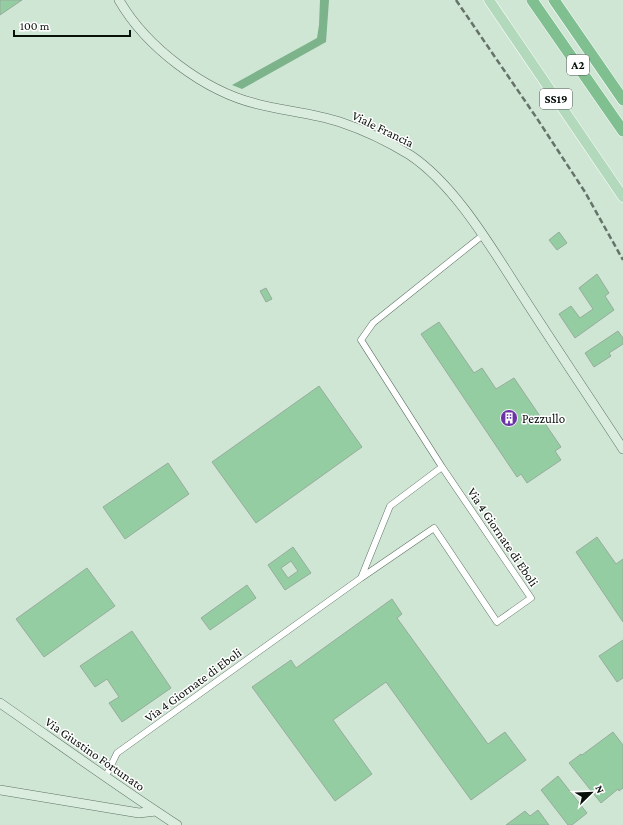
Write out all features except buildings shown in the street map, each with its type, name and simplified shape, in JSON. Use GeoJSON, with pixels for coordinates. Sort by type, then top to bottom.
{"type":"FeatureCollection","features":[{"type":"Feature","properties":{"kind":"highway","name":"A2"},"geometry":{"type":"LineString","coordinates":[[532,0],[623,131]]}},
{"type":"Feature","properties":{"kind":"highway","name":"A2"},"geometry":{"type":"LineString","coordinates":[[554,0],[623,100]]}},
{"type":"Feature","properties":{"kind":"main road","name":"SS19"},"geometry":{"type":"LineString","coordinates":[[489,0],[623,197]]}},
{"type":"Feature","properties":{"kind":"street","name":"Viale Francia"},"geometry":{"type":"LineString","coordinates":[[119,0],[124,9],[152,43],[179,66],[216,89],[255,104],[339,122],[377,137],[411,156],[432,173],[449,190],[482,235],[623,449]]}},
{"type":"Feature","properties":{"kind":"street","name":"Via 4 Giornate di Eboli"},"geometry":{"type":"LineString","coordinates":[[106,776],[117,753],[361,578],[434,528],[497,622],[531,598],[442,467],[361,340],[373,323],[482,235]]}},
{"type":"Feature","properties":{"kind":"street"},"geometry":{"type":"LineString","coordinates":[[361,578],[390,506],[442,467]]}},
{"type":"Feature","properties":{"kind":"street","name":"Via Giustino Fortunato"},"geometry":{"type":"LineString","coordinates":[[0,703],[177,825]]}},
{"type":"Feature","properties":{"kind":"street"},"geometry":{"type":"LineString","coordinates":[[0,790],[138,814],[156,811]]}},
{"type":"Feature","properties":{"kind":"green space"},"geometry":{"type":"Polygon","coordinates":[[[320,0],[329,0],[326,42],[242,89],[232,85],[317,38],[320,0]]]}},
{"type":"Feature","properties":{"kind":"railway"},"geometry":{"type":"LineString","coordinates":[[456,0],[585,192],[623,260]]}},
{"type":"Feature","properties":{"kind":"place","name":"Pezzullo"},"geometry":{"type":"Point","coordinates":[509,418]}}]}
